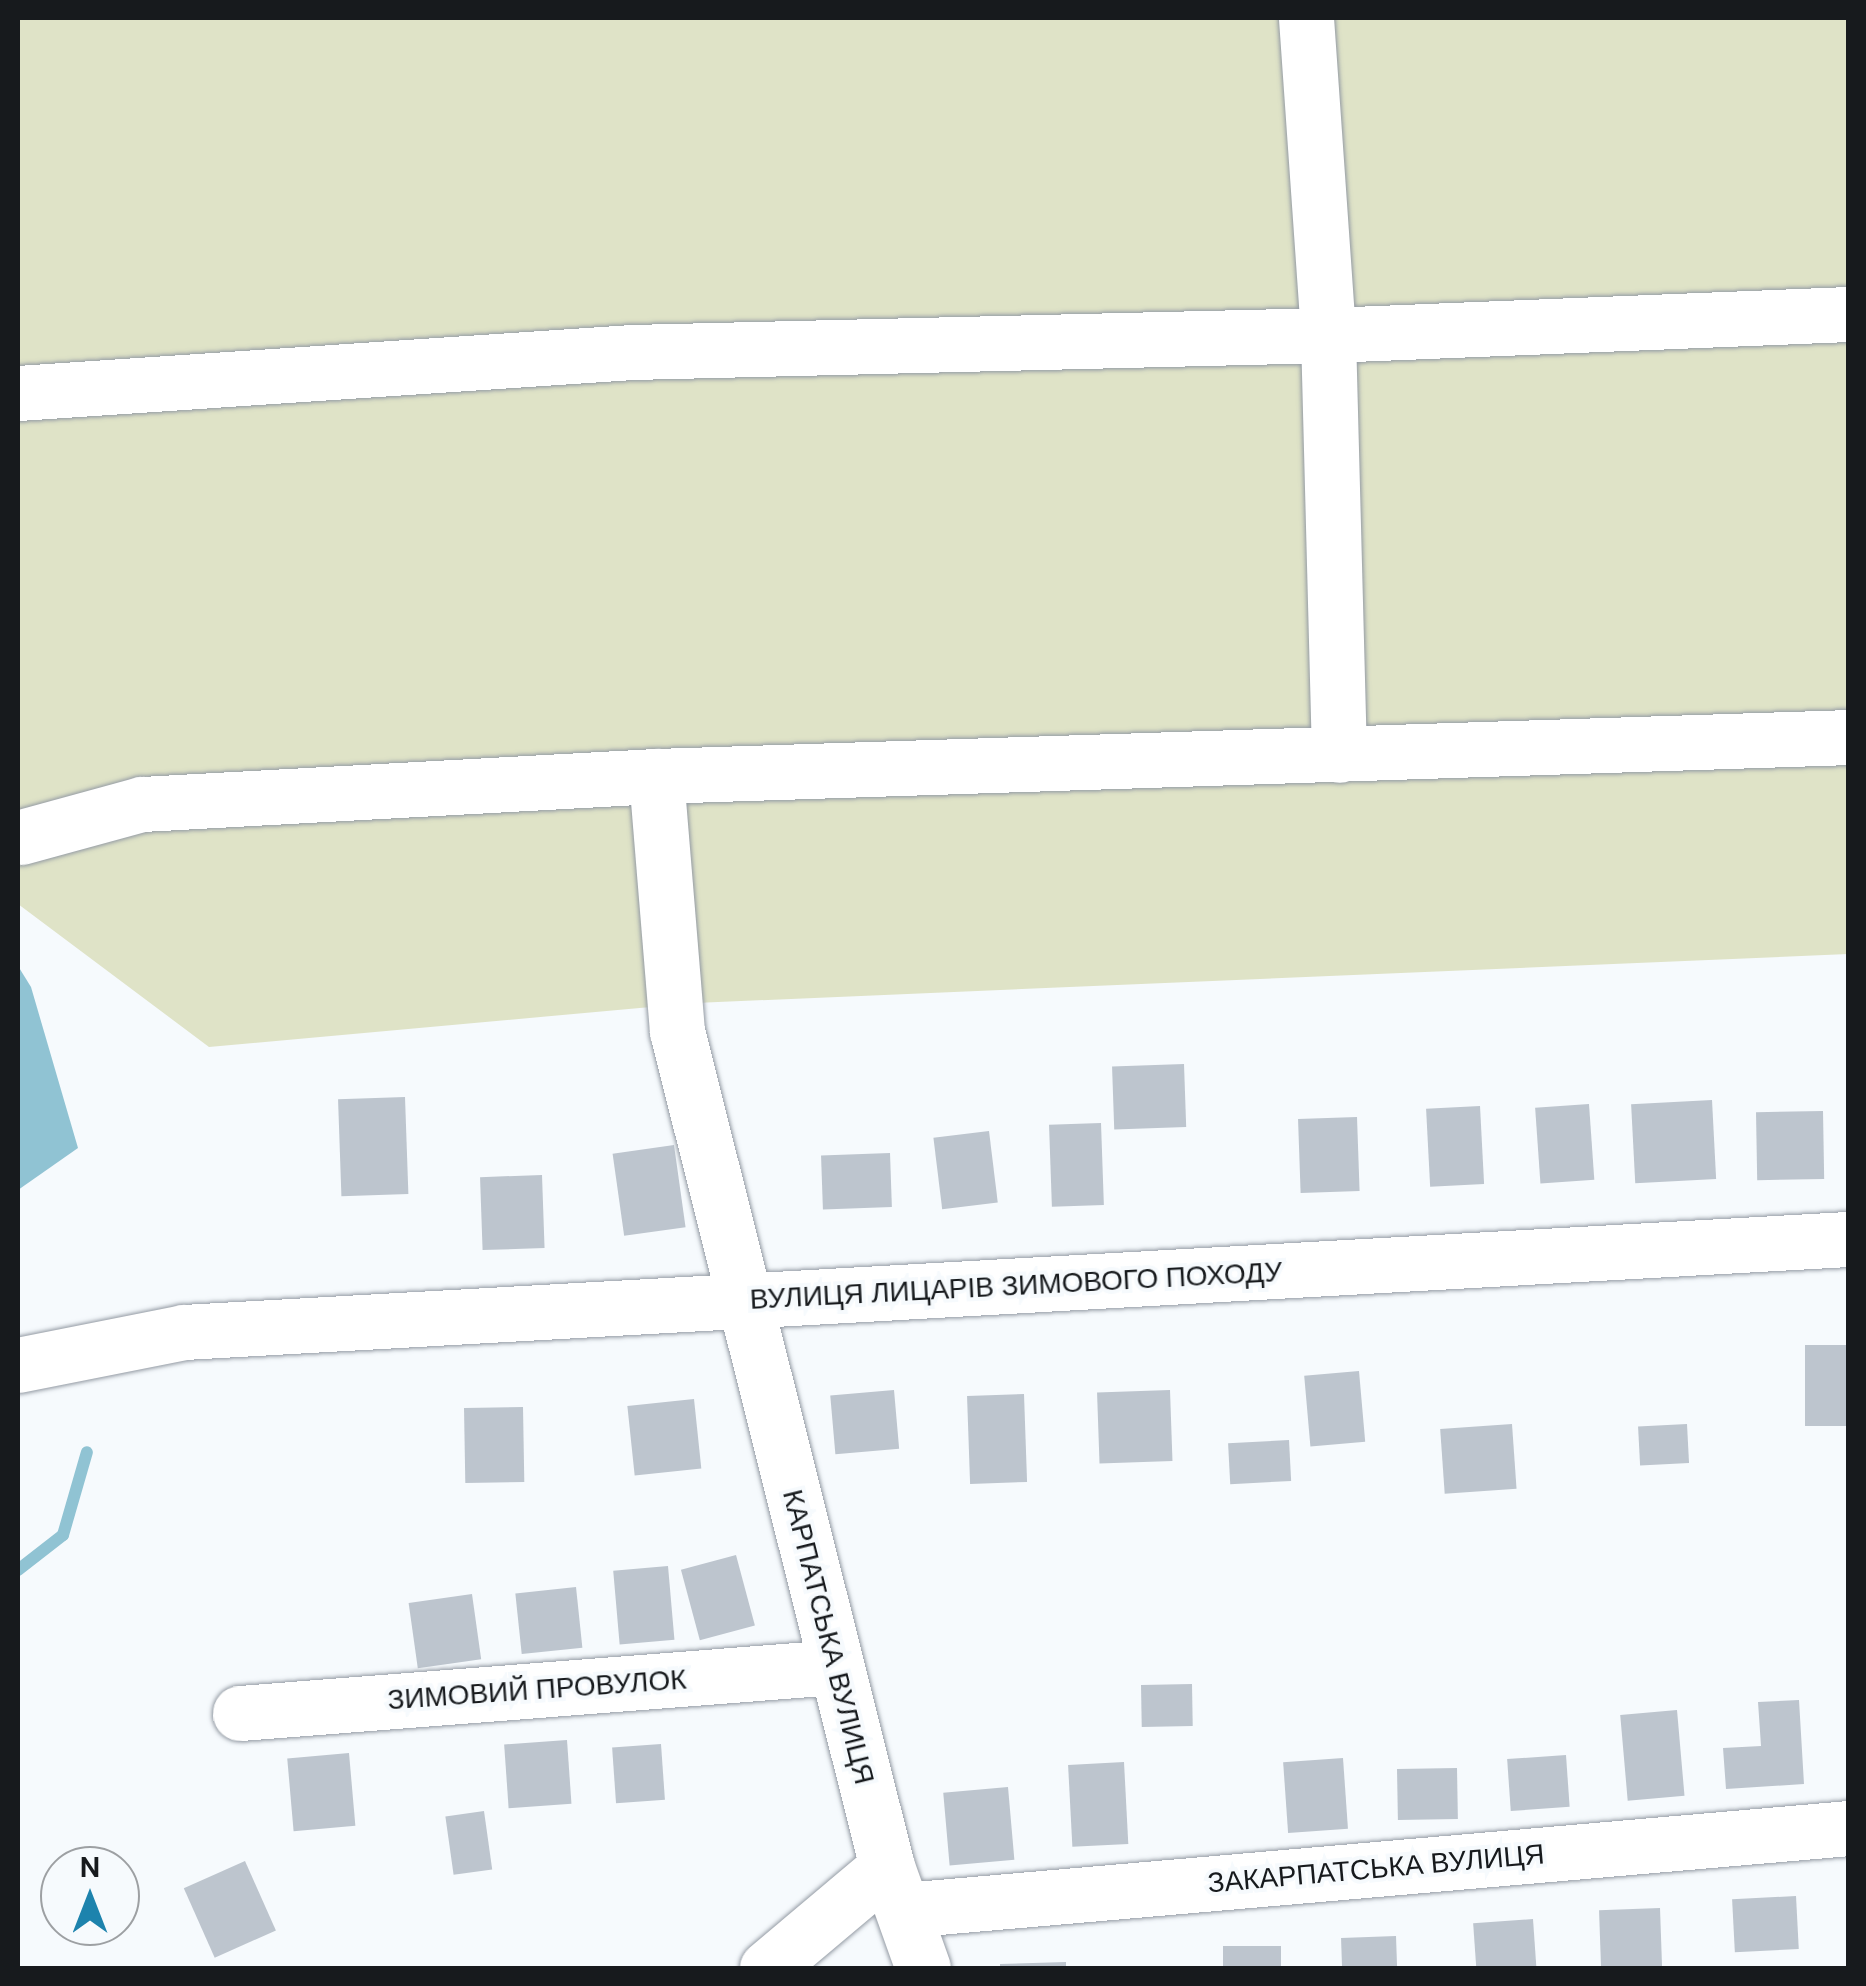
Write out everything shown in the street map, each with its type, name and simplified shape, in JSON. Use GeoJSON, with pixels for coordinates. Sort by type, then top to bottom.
{"type":"FeatureCollection","features":[{"type":"Feature","properties":{"kind":"street"},"geometry":{"type":"LineString","coordinates":[[1306,18],[1328,335],[1338,756]]}},
{"type":"Feature","properties":{"kind":"street"},"geometry":{"type":"LineString","coordinates":[[18,393],[632,352],[1328,335],[1848,314]]}},
{"type":"Feature","properties":{"kind":"street"},"geometry":{"type":"LineString","coordinates":[[21,837],[142,804],[656,776],[1848,737]]}},
{"type":"Feature","properties":{"kind":"street","name":"КАРПАТСЬКА ВУЛИЦЯ"},"geometry":{"type":"LineString","coordinates":[[656,776],[677,1031],[835,1667],[896,1888],[923,1968]]}},
{"type":"Feature","properties":{"kind":"street","name":"ВУЛИЦЯ ЛИЦАРІВ ЗИМОВОГО ПОХОДУ"},"geometry":{"type":"LineString","coordinates":[[18,1365],[184,1332],[1848,1238]]}},
{"type":"Feature","properties":{"kind":"street","name":"ЗИМОВИЙ ПРОВУЛОК"},"geometry":{"type":"LineString","coordinates":[[240,1713],[835,1667]]}},
{"type":"Feature","properties":{"kind":"street","name":"ЗАКАРПАТСЬКА ВУЛИЦЯ"},"geometry":{"type":"LineString","coordinates":[[896,1888],[1848,1828]]}},
{"type":"Feature","properties":{"kind":"street"},"geometry":{"type":"LineString","coordinates":[[767,1968],[896,1888]]}},
{"type":"Feature","properties":{"kind":"green space"},"geometry":{"type":"Polygon","coordinates":[[[18,18],[1848,18],[1848,954],[695,1003],[209,1047],[18,904],[18,18]]]}},
{"type":"Feature","properties":{"kind":"water"},"geometry":{"type":"Polygon","coordinates":[[[18,966],[31,987],[78,1148],[18,1190],[18,966]]]}},
{"type":"Feature","properties":{"kind":"building"},"geometry":{"type":"Polygon","coordinates":[[[1184,1064],[1186,1127],[1114,1129],[1112,1067],[1184,1064]]]}},
{"type":"Feature","properties":{"kind":"building"},"geometry":{"type":"Polygon","coordinates":[[[405,1097],[408,1194],[341,1196],[338,1099],[405,1097]]]}},
{"type":"Feature","properties":{"kind":"building"},"geometry":{"type":"Polygon","coordinates":[[[1712,1100],[1716,1179],[1635,1183],[1631,1104],[1712,1100]]]}},
{"type":"Feature","properties":{"kind":"building"},"geometry":{"type":"Polygon","coordinates":[[[1589,1104],[1594,1180],[1540,1184],[1535,1108],[1589,1104]]]}},
{"type":"Feature","properties":{"kind":"building"},"geometry":{"type":"Polygon","coordinates":[[[1480,1106],[1484,1184],[1430,1187],[1426,1109],[1480,1106]]]}},
{"type":"Feature","properties":{"kind":"building"},"geometry":{"type":"Polygon","coordinates":[[[1823,1111],[1824,1179],[1757,1180],[1756,1112],[1823,1111]]]}},
{"type":"Feature","properties":{"kind":"building"},"geometry":{"type":"Polygon","coordinates":[[[1357,1117],[1360,1191],[1301,1193],[1298,1119],[1357,1117]]]}},
{"type":"Feature","properties":{"kind":"building"},"geometry":{"type":"Polygon","coordinates":[[[1101,1123],[1104,1205],[1052,1207],[1049,1125],[1101,1123]]]}},
{"type":"Feature","properties":{"kind":"building"},"geometry":{"type":"Polygon","coordinates":[[[989,1131],[998,1202],[942,1209],[933,1138],[989,1131]]]}},
{"type":"Feature","properties":{"kind":"building"},"geometry":{"type":"Polygon","coordinates":[[[674,1145],[686,1227],[624,1236],[613,1154],[674,1145]]]}},
{"type":"Feature","properties":{"kind":"building"},"geometry":{"type":"Polygon","coordinates":[[[890,1153],[892,1207],[823,1209],[821,1155],[890,1153]]]}},
{"type":"Feature","properties":{"kind":"building"},"geometry":{"type":"Polygon","coordinates":[[[542,1175],[545,1248],[483,1250],[480,1177],[542,1175]]]}},
{"type":"Feature","properties":{"kind":"building"},"geometry":{"type":"Polygon","coordinates":[[[1805,1345],[1848,1345],[1848,1426],[1805,1426],[1805,1345]]]}},
{"type":"Feature","properties":{"kind":"building"},"geometry":{"type":"Polygon","coordinates":[[[1359,1371],[1365,1442],[1310,1447],[1304,1376],[1359,1371]]]}},
{"type":"Feature","properties":{"kind":"building"},"geometry":{"type":"Polygon","coordinates":[[[894,1390],[899,1449],[835,1454],[830,1396],[894,1390]]]}},
{"type":"Feature","properties":{"kind":"building"},"geometry":{"type":"Polygon","coordinates":[[[1170,1390],[1172,1461],[1100,1464],[1097,1393],[1170,1390]]]}},
{"type":"Feature","properties":{"kind":"building"},"geometry":{"type":"Polygon","coordinates":[[[1024,1394],[1027,1482],[970,1484],[967,1396],[1024,1394]]]}},
{"type":"Feature","properties":{"kind":"building"},"geometry":{"type":"Polygon","coordinates":[[[694,1399],[701,1469],[635,1476],[627,1406],[694,1399]]]}},
{"type":"Feature","properties":{"kind":"building"},"geometry":{"type":"Polygon","coordinates":[[[523,1407],[524,1482],[465,1483],[464,1408],[523,1407]]]}},
{"type":"Feature","properties":{"kind":"building"},"geometry":{"type":"Polygon","coordinates":[[[1512,1424],[1517,1489],[1445,1494],[1440,1429],[1512,1424]]]}},
{"type":"Feature","properties":{"kind":"building"},"geometry":{"type":"Polygon","coordinates":[[[1687,1424],[1689,1463],[1640,1466],[1638,1427],[1687,1424]]]}},
{"type":"Feature","properties":{"kind":"building"},"geometry":{"type":"Polygon","coordinates":[[[1289,1440],[1291,1481],[1230,1484],[1228,1443],[1289,1440]]]}},
{"type":"Feature","properties":{"kind":"building"},"geometry":{"type":"Polygon","coordinates":[[[736,1555],[755,1626],[700,1640],[681,1570],[736,1555]]]}},
{"type":"Feature","properties":{"kind":"building"},"geometry":{"type":"Polygon","coordinates":[[[668,1566],[674,1640],[620,1645],[613,1571],[668,1566]]]}},
{"type":"Feature","properties":{"kind":"building"},"geometry":{"type":"Polygon","coordinates":[[[576,1587],[582,1648],[522,1654],[515,1593],[576,1587]]]}},
{"type":"Feature","properties":{"kind":"building"},"geometry":{"type":"Polygon","coordinates":[[[472,1594],[481,1659],[418,1668],[409,1603],[472,1594]]]}},
{"type":"Feature","properties":{"kind":"building"},"geometry":{"type":"Polygon","coordinates":[[[1192,1684],[1193,1726],[1142,1727],[1141,1685],[1192,1684]]]}},
{"type":"Feature","properties":{"kind":"building"},"geometry":{"type":"Polygon","coordinates":[[[1799,1700],[1804,1784],[1726,1789],[1723,1748],[1761,1746],[1758,1702],[1799,1700]]]}},
{"type":"Feature","properties":{"kind":"building"},"geometry":{"type":"Polygon","coordinates":[[[1677,1710],[1684,1796],[1628,1801],[1620,1715],[1677,1710]]]}},
{"type":"Feature","properties":{"kind":"building"},"geometry":{"type":"Polygon","coordinates":[[[567,1740],[571,1804],[509,1808],[504,1744],[567,1740]]]}},
{"type":"Feature","properties":{"kind":"building"},"geometry":{"type":"Polygon","coordinates":[[[661,1744],[665,1800],[616,1803],[612,1747],[661,1744]]]}},
{"type":"Feature","properties":{"kind":"building"},"geometry":{"type":"Polygon","coordinates":[[[349,1753],[355,1826],[294,1831],[287,1758],[349,1753]]]}},
{"type":"Feature","properties":{"kind":"building"},"geometry":{"type":"Polygon","coordinates":[[[1566,1755],[1570,1807],[1511,1811],[1507,1759],[1566,1755]]]}},
{"type":"Feature","properties":{"kind":"building"},"geometry":{"type":"Polygon","coordinates":[[[1343,1758],[1348,1829],[1288,1833],[1283,1762],[1343,1758]]]}},
{"type":"Feature","properties":{"kind":"building"},"geometry":{"type":"Polygon","coordinates":[[[1124,1762],[1128,1844],[1072,1847],[1068,1765],[1124,1762]]]}},
{"type":"Feature","properties":{"kind":"building"},"geometry":{"type":"Polygon","coordinates":[[[1457,1768],[1458,1819],[1398,1820],[1397,1769],[1457,1768]]]}},
{"type":"Feature","properties":{"kind":"building"},"geometry":{"type":"Polygon","coordinates":[[[1008,1787],[1014,1860],[950,1865],[943,1793],[1008,1787]]]}},
{"type":"Feature","properties":{"kind":"building"},"geometry":{"type":"Polygon","coordinates":[[[484,1811],[492,1869],[454,1875],[445,1816],[484,1811]]]}},
{"type":"Feature","properties":{"kind":"building"},"geometry":{"type":"Polygon","coordinates":[[[245,1861],[276,1930],[215,1958],[184,1888],[245,1861]]]}},
{"type":"Feature","properties":{"kind":"building"},"geometry":{"type":"Polygon","coordinates":[[[1796,1896],[1799,1949],[1735,1952],[1732,1899],[1796,1896]]]}},
{"type":"Feature","properties":{"kind":"building"},"geometry":{"type":"Polygon","coordinates":[[[1660,1908],[1662,1968],[1601,1968],[1599,1910],[1660,1908]]]}},
{"type":"Feature","properties":{"kind":"building"},"geometry":{"type":"Polygon","coordinates":[[[1533,1919],[1536,1968],[1476,1968],[1473,1923],[1533,1919]]]}},
{"type":"Feature","properties":{"kind":"building"},"geometry":{"type":"Polygon","coordinates":[[[1396,1936],[1397,1968],[1342,1968],[1341,1938],[1396,1936]]]}},
{"type":"Feature","properties":{"kind":"building"},"geometry":{"type":"Polygon","coordinates":[[[1223,1946],[1281,1946],[1281,1968],[1223,1968],[1223,1946]]]}},
{"type":"Feature","properties":{"kind":"building"},"geometry":{"type":"Polygon","coordinates":[[[1066,1962],[1066,1968],[1000,1968],[1000,1964],[1066,1962]]]}},
{"type":"Feature","properties":{"kind":"waterway"},"geometry":{"type":"LineString","coordinates":[[18,1570],[63,1535],[87,1452]]}}]}
